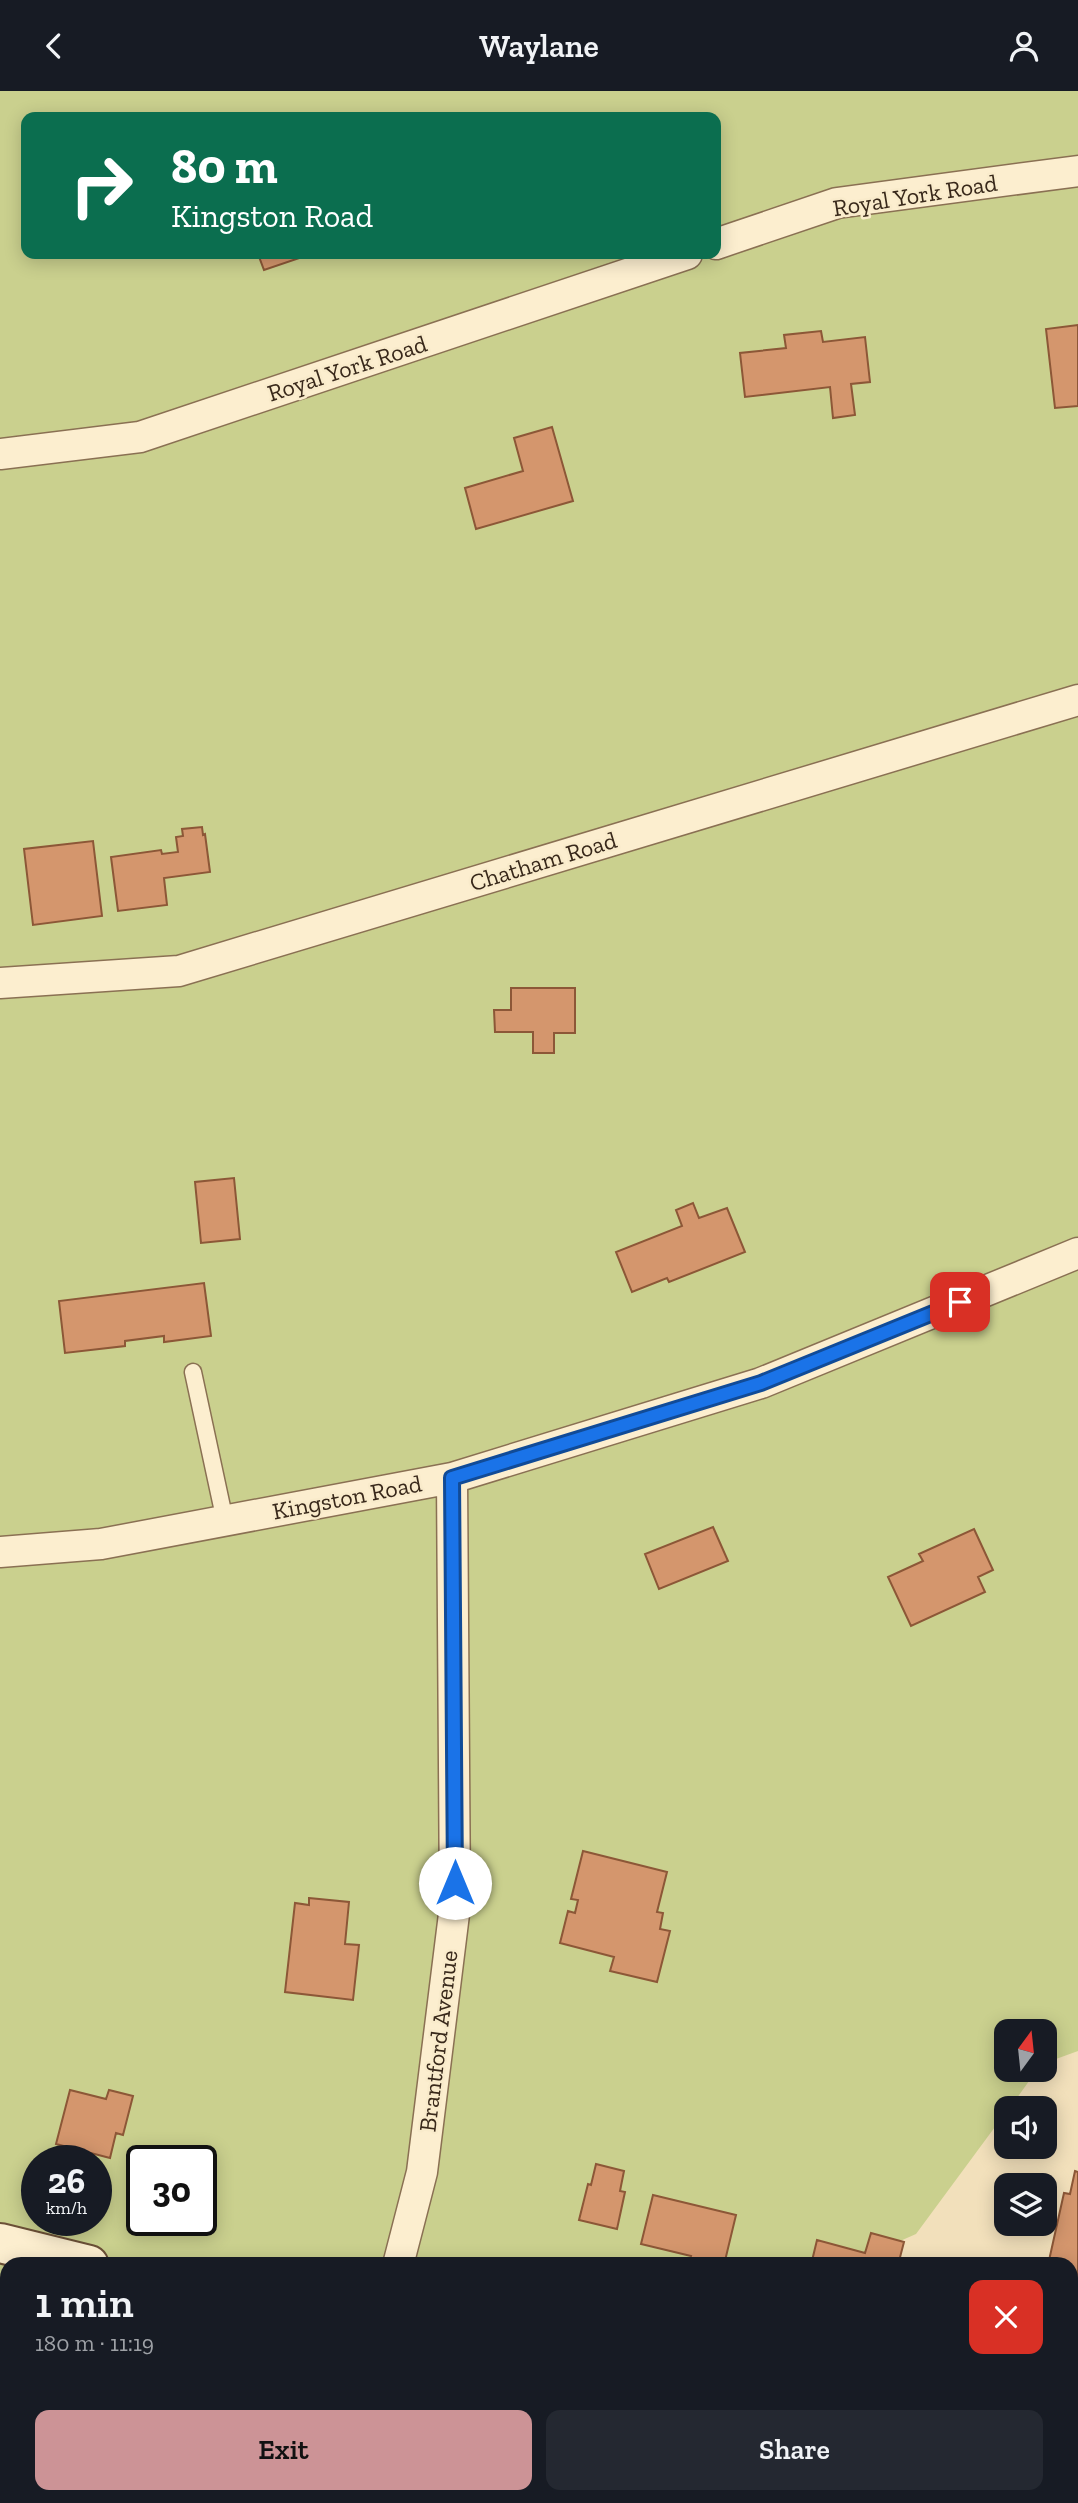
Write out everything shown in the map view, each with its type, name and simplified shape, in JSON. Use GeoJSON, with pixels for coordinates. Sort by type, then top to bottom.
{"type":"FeatureCollection","features":[{"type":"Feature","properties":{"kind":"main road"},"geometry":{"type":"LineString","coordinates":[[0,2243],[57,2257]]}},
{"type":"Feature","properties":{"kind":"street","name":"Royal York Road"},"geometry":{"type":"LineString","coordinates":[[721,242],[837,203],[1078,171]]}},
{"type":"Feature","properties":{"kind":"street","name":"Royal York Road"},"geometry":{"type":"LineString","coordinates":[[0,454],[140,437],[672,259]]}},
{"type":"Feature","properties":{"kind":"street","name":"Chatham Road"},"geometry":{"type":"LineString","coordinates":[[0,983],[179,971],[1078,700]]}},
{"type":"Feature","properties":{"kind":"street","name":"Kingston Road"},"geometry":{"type":"LineString","coordinates":[[0,1552],[101,1544],[452,1478],[761,1383],[1078,1253]]}},
{"type":"Feature","properties":{"kind":"street","name":"Brantford Avenue"},"geometry":{"type":"LineString","coordinates":[[400,2257],[422,2172],[455,1906],[452,1478]]}},
{"type":"Feature","properties":{"kind":"lane"},"geometry":{"type":"LineString","coordinates":[[193,1372],[225,1521]]}},
{"type":"Feature","properties":{"kind":"green space"},"geometry":{"type":"Polygon","coordinates":[[[0,91],[1078,91],[1078,2051],[1057,2059],[1057,2019],[994,2019],[994,2083],[1028,2083],[1018,2096],[994,2096],[994,2128],[916,2234],[864,2257],[0,2257],[0,91]]]}},
{"type":"Feature","properties":{"kind":"building"},"geometry":{"type":"Polygon","coordinates":[[[260,259],[296,259],[264,270],[260,259]]]}},
{"type":"Feature","properties":{"kind":"building"},"geometry":{"type":"Polygon","coordinates":[[[1078,325],[1078,406],[1055,408],[1046,329],[1078,325]]]}},
{"type":"Feature","properties":{"kind":"building"},"geometry":{"type":"Polygon","coordinates":[[[821,331],[823,342],[865,337],[870,382],[851,384],[855,415],[833,418],[830,387],[745,397],[740,353],[786,348],[784,335],[821,331]]]}},
{"type":"Feature","properties":{"kind":"building"},"geometry":{"type":"Polygon","coordinates":[[[552,427],[573,501],[476,529],[465,488],[523,471],[514,438],[552,427]]]}},
{"type":"Feature","properties":{"kind":"building"},"geometry":{"type":"Polygon","coordinates":[[[202,827],[210,872],[164,878],[167,905],[118,911],[111,857],[161,850],[162,854],[178,852],[176,837],[183,836],[182,829],[202,827]]]}},
{"type":"Feature","properties":{"kind":"building"},"geometry":{"type":"Polygon","coordinates":[[[93,841],[102,916],[33,925],[24,849],[93,841]]]}},
{"type":"Feature","properties":{"kind":"building"},"geometry":{"type":"Polygon","coordinates":[[[511,988],[575,988],[575,1033],[554,1033],[554,1053],[533,1053],[533,1032],[495,1032],[494,1010],[511,1010],[511,988]]]}},
{"type":"Feature","properties":{"kind":"building"},"geometry":{"type":"Polygon","coordinates":[[[234,1178],[240,1239],[201,1243],[195,1182],[234,1178]]]}},
{"type":"Feature","properties":{"kind":"building"},"geometry":{"type":"Polygon","coordinates":[[[693,1203],[699,1218],[727,1208],[745,1252],[669,1282],[667,1278],[632,1292],[616,1252],[682,1226],[676,1210],[693,1203]]]}},
{"type":"Feature","properties":{"kind":"building"},"geometry":{"type":"Polygon","coordinates":[[[204,1283],[211,1336],[164,1342],[164,1336],[125,1341],[125,1346],[65,1353],[59,1301],[204,1283]]]}},
{"type":"Feature","properties":{"kind":"building"},"geometry":{"type":"Polygon","coordinates":[[[713,1527],[728,1561],[659,1589],[645,1554],[713,1527]]]}},
{"type":"Feature","properties":{"kind":"building"},"geometry":{"type":"Polygon","coordinates":[[[974,1529],[993,1570],[978,1577],[985,1592],[911,1626],[888,1577],[923,1561],[919,1554],[974,1529]]]}},
{"type":"Feature","properties":{"kind":"building"},"geometry":{"type":"Polygon","coordinates":[[[583,1851],[667,1872],[657,1912],[663,1913],[660,1929],[670,1931],[657,1982],[610,1971],[614,1957],[560,1943],[568,1911],[575,1913],[578,1900],[571,1899],[583,1851]]]}},
{"type":"Feature","properties":{"kind":"building"},"geometry":{"type":"Polygon","coordinates":[[[309,1898],[349,1902],[345,1944],[359,1945],[353,2000],[285,1992],[295,1903],[309,1905],[309,1898]]]}},
{"type":"Feature","properties":{"kind":"building"},"geometry":{"type":"Polygon","coordinates":[[[70,2090],[106,2099],[109,2090],[133,2096],[123,2135],[116,2133],[112,2150],[112,2145],[56,2144],[70,2090]]]}},
{"type":"Feature","properties":{"kind":"building"},"geometry":{"type":"Polygon","coordinates":[[[596,2164],[624,2171],[620,2191],[625,2192],[617,2229],[579,2220],[596,2164]]]}},
{"type":"Feature","properties":{"kind":"building"},"geometry":{"type":"Polygon","coordinates":[[[1075,2171],[1078,2172],[1078,2257],[1050,2257],[1054,2236],[1057,2236],[1064,2193],[1070,2194],[1075,2171]]]}},
{"type":"Feature","properties":{"kind":"building"},"geometry":{"type":"Polygon","coordinates":[[[653,2195],[736,2215],[726,2257],[691,2257],[641,2244],[653,2195]]]}},
{"type":"Feature","properties":{"kind":"building"},"geometry":{"type":"Polygon","coordinates":[[[871,2233],[904,2242],[900,2257],[813,2257],[817,2240],[865,2253],[871,2233]]]}},
{"type":"Feature","properties":{"kind":"route"},"geometry":{"type":"LineString","coordinates":[[455,1883],[452,1478],[761,1383],[960,1302]]}}]}
